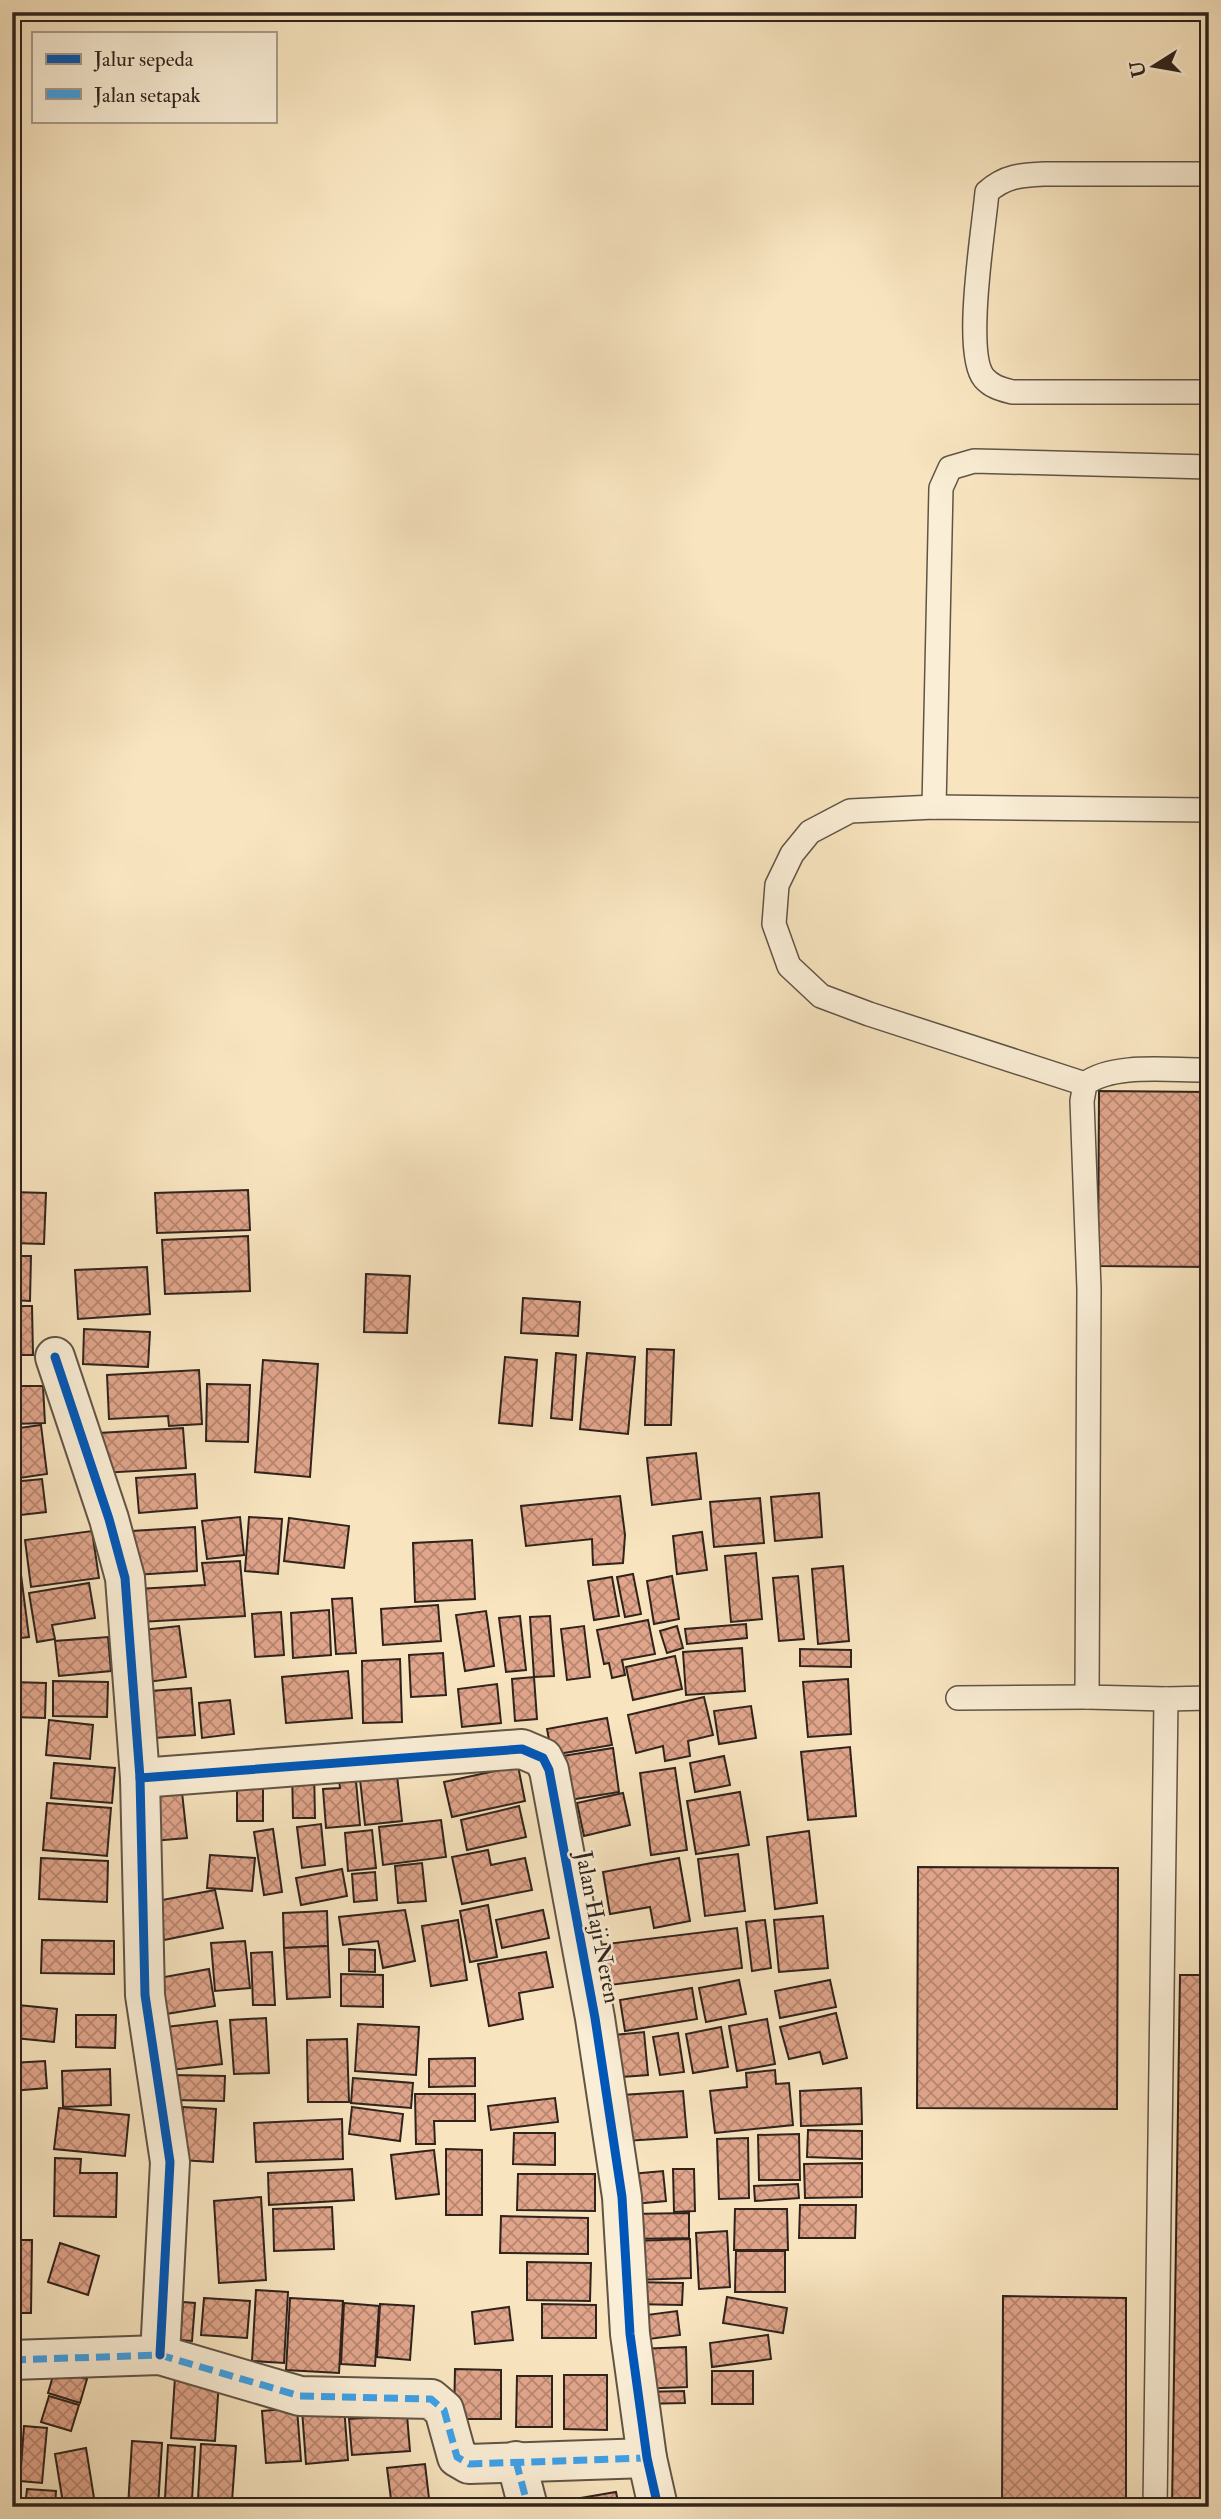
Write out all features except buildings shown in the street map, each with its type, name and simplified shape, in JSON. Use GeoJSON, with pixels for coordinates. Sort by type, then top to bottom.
{"type":"FeatureCollection","features":[{"type":"Feature","properties":{"kind":"street"},"geometry":{"type":"LineString","coordinates":[[55,1357],[109,1519],[125,1578],[140,1778],[145,1995],[170,2162],[160,2355]]}},
{"type":"Feature","properties":{"kind":"street","name":"Jalan Haji Neren"},"geometry":{"type":"LineString","coordinates":[[140,1778],[522,1749],[543,1758],[549,1770],[595,2018],[622,2197],[629,2334],[647,2458],[658,2507]]}},
{"type":"Feature","properties":{"kind":"street"},"geometry":{"type":"LineString","coordinates":[[12,2360],[160,2355],[300,2396],[431,2399],[444,2410],[457,2457],[461,2462],[647,2458]]}},
{"type":"Feature","properties":{"kind":"street"},"geometry":{"type":"LineString","coordinates":[[516,2461],[528,2507]]}},
{"type":"Feature","properties":{"kind":"lane"},"geometry":{"type":"LineString","coordinates":[[1209,174],[1044,174],[1018,175],[1001,180],[988,192],[975,322],[976,359],[983,376],[996,388],[1012,392],[1209,392]]}},
{"type":"Feature","properties":{"kind":"lane"},"geometry":{"type":"LineString","coordinates":[[934,807],[941,488],[950,468],[974,461],[1209,467]]}},
{"type":"Feature","properties":{"kind":"lane"},"geometry":{"type":"LineString","coordinates":[[1086,1084],[821,996],[789,965],[774,924],[777,886],[792,854],[810,832],[850,811],[934,807],[1209,810]]}},
{"type":"Feature","properties":{"kind":"lane"},"geometry":{"type":"LineString","coordinates":[[1087,1697],[1089,1289],[1082,1101],[1086,1084],[1097,1075],[1113,1071],[1209,1070]]}},
{"type":"Feature","properties":{"kind":"lane"},"geometry":{"type":"LineString","coordinates":[[958,1698],[1209,1698]]}},
{"type":"Feature","properties":{"kind":"lane"},"geometry":{"type":"LineString","coordinates":[[1155,2507],[1166,1699]]}},
{"type":"Feature","properties":{"kind":"marked path"},"geometry":{"type":"LineString","coordinates":[[12,2360],[160,2355],[300,2396],[431,2399],[444,2410],[457,2457],[469,2464],[647,2458]]}},
{"type":"Feature","properties":{"kind":"marked path"},"geometry":{"type":"LineString","coordinates":[[516,2461],[528,2507]]}},
{"type":"Feature","properties":{"kind":"cycle path"},"geometry":{"type":"LineString","coordinates":[[55,1357],[109,1519],[125,1578],[140,1778],[145,1995],[170,2162],[160,2355]]}},
{"type":"Feature","properties":{"kind":"cycle path"},"geometry":{"type":"LineString","coordinates":[[140,1778],[522,1749],[543,1758],[549,1770],[595,2018],[622,2197],[630,2334],[647,2458],[658,2507]]}}]}
